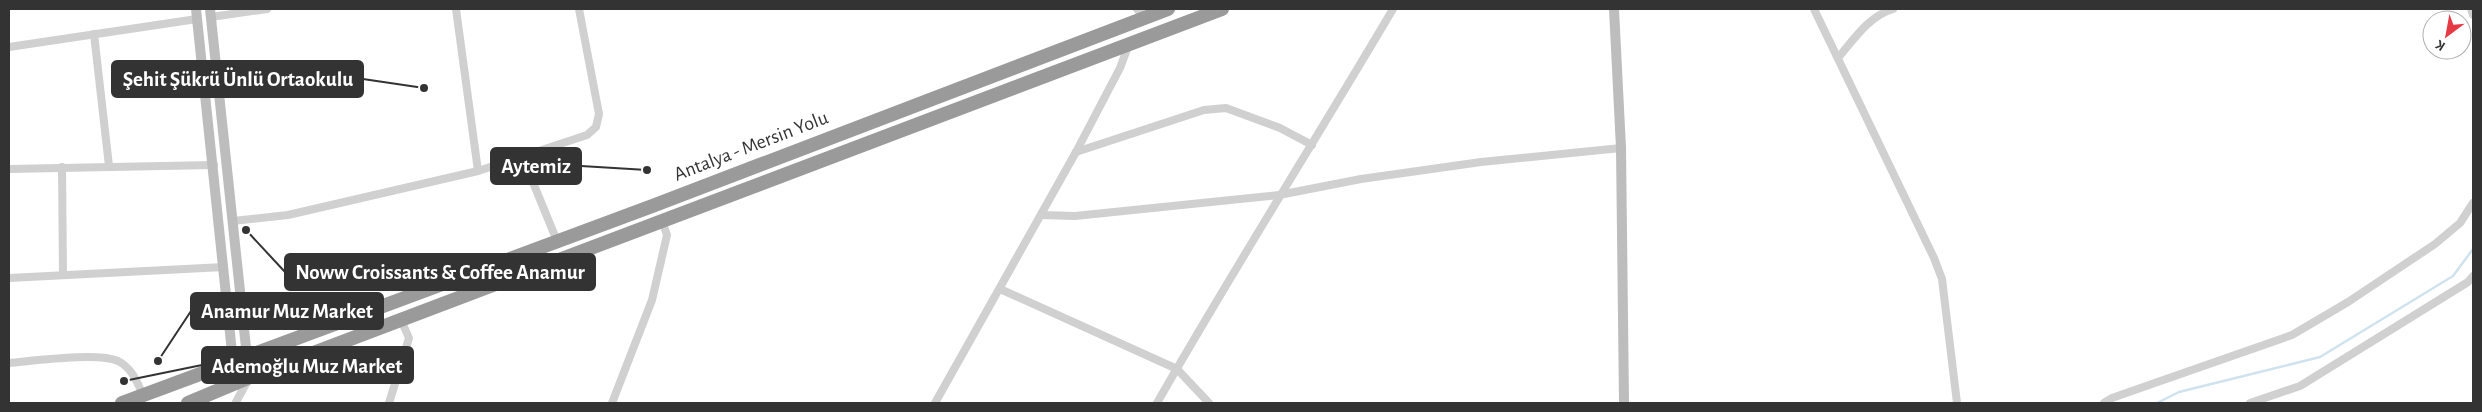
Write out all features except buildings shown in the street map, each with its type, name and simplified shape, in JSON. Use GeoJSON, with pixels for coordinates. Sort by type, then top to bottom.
{"type":"FeatureCollection","features":[{"type":"Feature","properties":{"kind":"highway","name":"Antalya - Mersin Yolu"},"geometry":{"type":"LineString","coordinates":[[122,403],[557,241],[1141,13],[1168,9]]}},
{"type":"Feature","properties":{"kind":"highway","name":"Antalya - Mersin Yolu"},"geometry":{"type":"LineString","coordinates":[[195,402],[250,377],[1222,9]]}},
{"type":"Feature","properties":{"kind":"highway"},"geometry":{"type":"LineString","coordinates":[[247,357],[250,377]]}},
{"type":"Feature","properties":{"kind":"highway"},"geometry":{"type":"LineString","coordinates":[[233,362],[235,384]]}},
{"type":"Feature","properties":{"kind":"main road"},"geometry":{"type":"LineString","coordinates":[[1614,9],[1621,148],[1624,403]]}},
{"type":"Feature","properties":{"kind":"main road"},"geometry":{"type":"LineString","coordinates":[[233,362],[214,165],[196,14],[210,13],[247,357]]}},
{"type":"Feature","properties":{"kind":"main road"},"geometry":{"type":"LineString","coordinates":[[214,165],[227,164]]}},
{"type":"Feature","properties":{"kind":"main road"},"geometry":{"type":"LineString","coordinates":[[224,267],[238,267]]}},
{"type":"Feature","properties":{"kind":"street"},"geometry":{"type":"LineString","coordinates":[[210,13],[267,9]]}},
{"type":"Feature","properties":{"kind":"street"},"geometry":{"type":"LineString","coordinates":[[456,9],[478,171]]}},
{"type":"Feature","properties":{"kind":"street"},"geometry":{"type":"LineString","coordinates":[[233,221],[288,215],[478,171],[523,158],[588,135],[596,127],[599,114],[579,9]]}},
{"type":"Feature","properties":{"kind":"street"},"geometry":{"type":"LineString","coordinates":[[1157,403],[1279,195],[1312,145],[1393,9]]}},
{"type":"Feature","properties":{"kind":"street"},"geometry":{"type":"LineString","coordinates":[[1814,9],[1934,258],[1942,280],[1957,403]]}},
{"type":"Feature","properties":{"kind":"street"},"geometry":{"type":"LineString","coordinates":[[1838,58],[1870,22],[1882,12],[1893,9]]}},
{"type":"Feature","properties":{"kind":"street"},"geometry":{"type":"LineString","coordinates":[[2471,9],[2473,15]]}},
{"type":"Feature","properties":{"kind":"street"},"geometry":{"type":"LineString","coordinates":[[9,47],[94,34],[196,14]]}},
{"type":"Feature","properties":{"kind":"street"},"geometry":{"type":"LineString","coordinates":[[94,34],[109,166]]}},
{"type":"Feature","properties":{"kind":"street"},"geometry":{"type":"LineString","coordinates":[[934,403],[1076,152],[1120,68],[1129,44]]}},
{"type":"Feature","properties":{"kind":"street"},"geometry":{"type":"LineString","coordinates":[[1076,152],[1204,110],[1226,108],[1280,128],[1312,145]]}},
{"type":"Feature","properties":{"kind":"street"},"geometry":{"type":"LineString","coordinates":[[1041,215],[1075,216],[1279,195],[1361,179],[1481,162],[1621,148]]}},
{"type":"Feature","properties":{"kind":"street"},"geometry":{"type":"LineString","coordinates":[[523,158],[557,241]]}},
{"type":"Feature","properties":{"kind":"street"},"geometry":{"type":"LineString","coordinates":[[9,169],[214,165]]}},
{"type":"Feature","properties":{"kind":"street"},"geometry":{"type":"LineString","coordinates":[[62,167],[63,275]]}},
{"type":"Feature","properties":{"kind":"street"},"geometry":{"type":"LineString","coordinates":[[2104,403],[2149,384],[2292,335],[2348,302],[2435,244],[2460,223],[2473,203]]}},
{"type":"Feature","properties":{"kind":"street"},"geometry":{"type":"LineString","coordinates":[[612,403],[652,300],[667,235],[662,221]]}},
{"type":"Feature","properties":{"kind":"street"},"geometry":{"type":"LineString","coordinates":[[9,278],[224,267]]}},
{"type":"Feature","properties":{"kind":"street"},"geometry":{"type":"LineString","coordinates":[[2250,403],[2300,386],[2468,282],[2473,276]]}},
{"type":"Feature","properties":{"kind":"street"},"geometry":{"type":"LineString","coordinates":[[1000,289],[1177,369],[1209,403]]}},
{"type":"Feature","properties":{"kind":"street"},"geometry":{"type":"LineString","coordinates":[[389,403],[409,338],[401,320]]}},
{"type":"Feature","properties":{"kind":"street"},"geometry":{"type":"LineString","coordinates":[[9,363],[103,357],[119,361],[129,370],[135,376],[143,395]]}},
{"type":"Feature","properties":{"kind":"street"},"geometry":{"type":"LineString","coordinates":[[236,403],[250,377]]}},
{"type":"Feature","properties":{"kind":"street"},"geometry":{"type":"LineString","coordinates":[[235,384],[236,403]]}},
{"type":"Feature","properties":{"kind":"waterway"},"geometry":{"type":"LineString","coordinates":[[2157,403],[2179,392],[2320,357],[2453,276],[2473,249]]}},
{"type":"Feature","properties":{"kind":"place","name":"Şehit Şükrü Ünlü Ortaokulu"},"geometry":{"type":"Point","coordinates":[424,88]}},
{"type":"Feature","properties":{"kind":"place","name":"Aytemiz"},"geometry":{"type":"Point","coordinates":[647,170]}},
{"type":"Feature","properties":{"kind":"place","name":"Noww Croissants & Coffee Anamur"},"geometry":{"type":"Point","coordinates":[246,230]}},
{"type":"Feature","properties":{"kind":"place","name":"Anamur Muz Market"},"geometry":{"type":"Point","coordinates":[158,361]}},
{"type":"Feature","properties":{"kind":"place","name":"Ademoğlu Muz Market"},"geometry":{"type":"Point","coordinates":[124,381]}}]}
